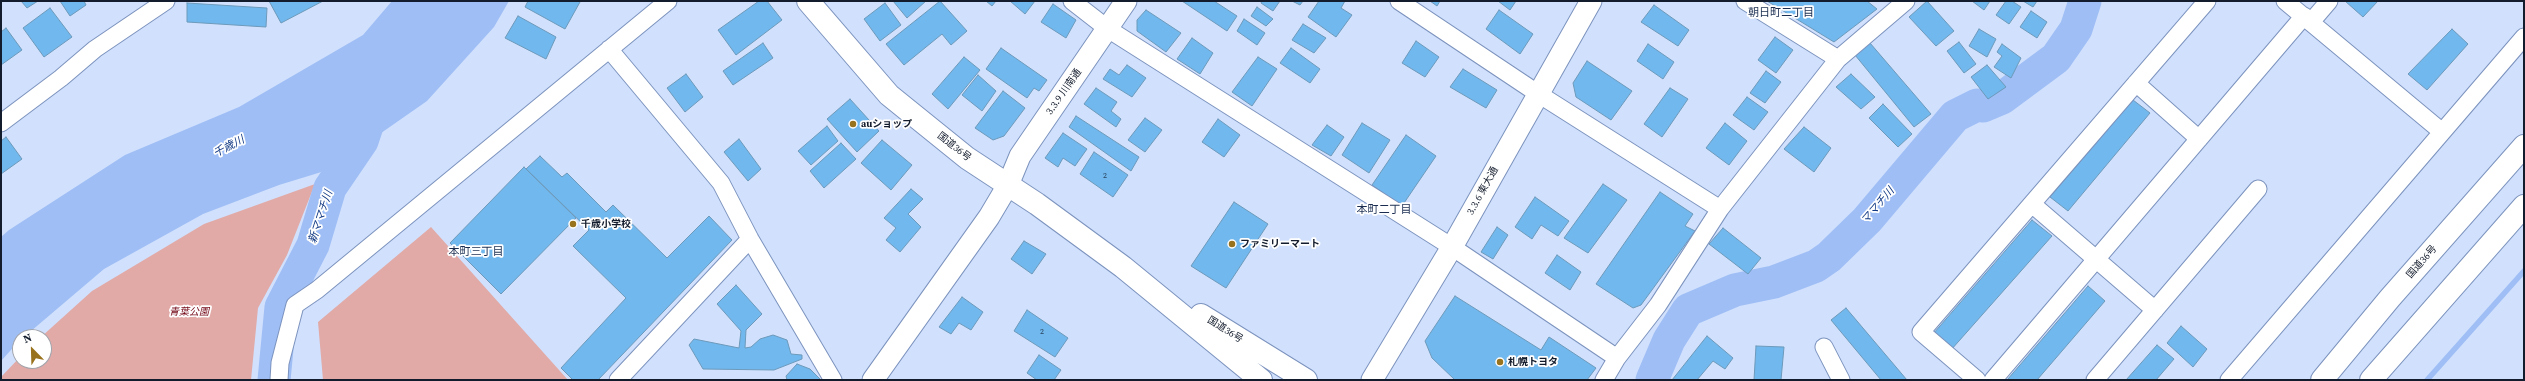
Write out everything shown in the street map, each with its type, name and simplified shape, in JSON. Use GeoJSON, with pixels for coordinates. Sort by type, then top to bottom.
{"type":"FeatureCollection","features":[{"type":"Feature","properties":{"kind":"highway","name":"国道36号"},"geometry":{"type":"LineString","coordinates":[[808,1],[888,95],[967,158],[1037,204],[1123,267],[1262,380]]}},
{"type":"Feature","properties":{"kind":"highway","name":"国道36号"},"geometry":{"type":"LineString","coordinates":[[2322,380],[2390,298],[2524,146]]}},
{"type":"Feature","properties":{"kind":"highway"},"geometry":{"type":"LineString","coordinates":[[2371,380],[2524,206]]}},
{"type":"Feature","properties":{"kind":"highway","name":"国道36号"},"geometry":{"type":"LineString","coordinates":[[1123,267],[1306,380]]}},
{"type":"Feature","properties":{"kind":"street"},"geometry":{"type":"LineString","coordinates":[[1,123],[61,78],[95,49],[166,1]]}},
{"type":"Feature","properties":{"kind":"street"},"geometry":{"type":"LineString","coordinates":[[279,380],[280,363],[295,305],[317,290],[668,1]]}},
{"type":"Feature","properties":{"kind":"street"},"geometry":{"type":"LineString","coordinates":[[1072,1],[1108,28],[1452,247],[1617,358]]}},
{"type":"Feature","properties":{"kind":"street","name":"3.3.9 川南通"},"geometry":{"type":"LineString","coordinates":[[873,380],[989,217],[1008,185],[1020,156],[1126,1]]}},
{"type":"Feature","properties":{"kind":"street"},"geometry":{"type":"LineString","coordinates":[[1399,1],[1537,93],[1720,209]]}},
{"type":"Feature","properties":{"kind":"street","name":"3.3.6 東大通"},"geometry":{"type":"LineString","coordinates":[[1372,380],[1452,247],[1537,93],[1591,1]]}},
{"type":"Feature","properties":{"kind":"street"},"geometry":{"type":"LineString","coordinates":[[1746,1],[1838,59]]}},
{"type":"Feature","properties":{"kind":"street"},"geometry":{"type":"LineString","coordinates":[[1604,380],[1617,358],[1658,305],[1720,209],[1838,59],[1906,1]]}},
{"type":"Feature","properties":{"kind":"street"},"geometry":{"type":"LineString","coordinates":[[1977,380],[1921,332],[2207,1]]}},
{"type":"Feature","properties":{"kind":"street"},"geometry":{"type":"LineString","coordinates":[[2285,1],[2441,131]]}},
{"type":"Feature","properties":{"kind":"street"},"geometry":{"type":"LineString","coordinates":[[1992,380],[2199,139],[2307,19],[2329,1]]}},
{"type":"Feature","properties":{"kind":"street"},"geometry":{"type":"LineString","coordinates":[[2229,380],[2441,131],[2524,37]]}},
{"type":"Feature","properties":{"kind":"street"},"geometry":{"type":"LineString","coordinates":[[609,49],[721,184],[750,239],[833,380]]}},
{"type":"Feature","properties":{"kind":"street"},"geometry":{"type":"LineString","coordinates":[[2136,83],[2199,139]]}},
{"type":"Feature","properties":{"kind":"street"},"geometry":{"type":"LineString","coordinates":[[2094,380],[2258,190]]}},
{"type":"Feature","properties":{"kind":"street"},"geometry":{"type":"LineString","coordinates":[[2032,204],[2097,258],[2155,310]]}},
{"type":"Feature","properties":{"kind":"street"},"geometry":{"type":"LineString","coordinates":[[618,380],[750,239]]}},
{"type":"Feature","properties":{"kind":"street"},"geometry":{"type":"LineString","coordinates":[[1824,347],[1841,380]]}},
{"type":"Feature","properties":{"kind":"green space","name":"青葉公園"},"geometry":{"type":"Polygon","coordinates":[[[315,184],[287,255],[258,308],[251,380],[1,380],[1,377],[12,365],[12,369],[52,369],[52,329],[50,329],[92,291],[204,224],[315,184]]]}},
{"type":"Feature","properties":{"kind":"green space"},"geometry":{"type":"Polygon","coordinates":[[[431,227],[568,380],[323,380],[318,322],[431,227]]]}},
{"type":"Feature","properties":{"kind":"water","name":"千歳川"},"geometry":{"type":"Polygon","coordinates":[[[392,1],[509,1],[494,27],[427,101],[328,170],[279,185],[203,214],[104,269],[33,329],[12,329],[12,349],[1,361],[1,237],[9,230],[125,155],[239,107],[363,35],[392,1]]]}},
{"type":"Feature","properties":{"kind":"building"},"geometry":{"type":"Polygon","coordinates":[[[21,1],[38,1],[27,8],[21,1]]]}},
{"type":"Feature","properties":{"kind":"building"},"geometry":{"type":"Polygon","coordinates":[[[60,1],[84,1],[86,5],[70,16],[60,1]]]}},
{"type":"Feature","properties":{"kind":"building"},"geometry":{"type":"Polygon","coordinates":[[[269,1],[323,1],[281,23],[269,1]]]}},
{"type":"Feature","properties":{"kind":"building"},"geometry":{"type":"Polygon","coordinates":[[[528,1],[580,2],[565,29],[525,7],[528,1]]]}},
{"type":"Feature","properties":{"kind":"building"},"geometry":{"type":"Polygon","coordinates":[[[759,1],[767,1],[782,20],[736,55],[718,30],[759,1]]]}},
{"type":"Feature","properties":{"kind":"building"},"geometry":{"type":"Polygon","coordinates":[[[893,1],[926,1],[907,18],[893,1]]]}},
{"type":"Feature","properties":{"kind":"building"},"geometry":{"type":"Polygon","coordinates":[[[940,1],[967,31],[951,45],[942,34],[904,65],[886,44],[940,1]]]}},
{"type":"Feature","properties":{"kind":"building"},"geometry":{"type":"Polygon","coordinates":[[[986,1],[996,1],[992,6],[986,1]]]}},
{"type":"Feature","properties":{"kind":"building"},"geometry":{"type":"Polygon","coordinates":[[[1010,1],[1035,1],[1025,14],[1010,1]]]}},
{"type":"Feature","properties":{"kind":"building"},"geometry":{"type":"Polygon","coordinates":[[[1182,1],[1214,1],[1237,16],[1227,31],[1182,1]]]}},
{"type":"Feature","properties":{"kind":"building"},"geometry":{"type":"Polygon","coordinates":[[[1262,1],[1280,1],[1273,11],[1261,3],[1262,1]]]}},
{"type":"Feature","properties":{"kind":"building"},"geometry":{"type":"Polygon","coordinates":[[[1292,1],[1303,1],[1300,5],[1292,1]]]}},
{"type":"Feature","properties":{"kind":"building"},"geometry":{"type":"Polygon","coordinates":[[[1319,1],[1345,1],[1341,8],[1352,15],[1336,37],[1308,17],[1319,1]]]}},
{"type":"Feature","properties":{"kind":"building"},"geometry":{"type":"Polygon","coordinates":[[[1430,1],[1440,1],[1437,6],[1430,1]]]}},
{"type":"Feature","properties":{"kind":"building"},"geometry":{"type":"Polygon","coordinates":[[[1498,1],[1516,1],[1510,10],[1498,1]]]}},
{"type":"Feature","properties":{"kind":"building"},"geometry":{"type":"Polygon","coordinates":[[[1767,1],[1867,1],[1877,9],[1834,42],[1767,1]]]}},
{"type":"Feature","properties":{"kind":"building"},"geometry":{"type":"Polygon","coordinates":[[[1927,1],[1954,31],[1936,46],[1909,17],[1927,1]]]}},
{"type":"Feature","properties":{"kind":"building"},"geometry":{"type":"Polygon","coordinates":[[[1972,1],[1990,1],[1984,10],[1972,1]]]}},
{"type":"Feature","properties":{"kind":"building"},"geometry":{"type":"Polygon","coordinates":[[[2006,1],[2012,1],[2021,7],[2009,24],[1996,15],[2006,1]]]}},
{"type":"Feature","properties":{"kind":"building"},"geometry":{"type":"Polygon","coordinates":[[[2023,1],[2037,1],[2033,7],[2023,1]]]}},
{"type":"Feature","properties":{"kind":"building"},"geometry":{"type":"Polygon","coordinates":[[[2345,1],[2378,1],[2363,17],[2345,1]]]}},
{"type":"Feature","properties":{"kind":"building"},"geometry":{"type":"Polygon","coordinates":[[[187,3],[267,8],[266,27],[187,22],[187,3]]]}},
{"type":"Feature","properties":{"kind":"building"},"geometry":{"type":"Polygon","coordinates":[[[885,3],[901,25],[880,41],[864,19],[885,3]]]}},
{"type":"Feature","properties":{"kind":"building"},"geometry":{"type":"Polygon","coordinates":[[[1053,4],[1076,20],[1066,38],[1041,22],[1053,4]]]}},
{"type":"Feature","properties":{"kind":"building"},"geometry":{"type":"Polygon","coordinates":[[[1654,5],[1689,30],[1678,46],[1641,22],[1654,5]]]}},
{"type":"Feature","properties":{"kind":"building"},"geometry":{"type":"Polygon","coordinates":[[[1257,7],[1273,19],[1266,26],[1251,16],[1257,7]]]}},
{"type":"Feature","properties":{"kind":"building"},"geometry":{"type":"Polygon","coordinates":[[[50,8],[72,37],[44,57],[23,28],[50,8]]]}},
{"type":"Feature","properties":{"kind":"building"},"geometry":{"type":"Polygon","coordinates":[[[1146,10],[1181,33],[1166,52],[1137,31],[1137,20],[1146,10]]]}},
{"type":"Feature","properties":{"kind":"building"},"geometry":{"type":"Polygon","coordinates":[[[1499,10],[1533,34],[1520,54],[1486,29],[1499,10]]]}},
{"type":"Feature","properties":{"kind":"building"},"geometry":{"type":"Polygon","coordinates":[[[2031,11],[2047,22],[2037,38],[2020,27],[2031,11]]]}},
{"type":"Feature","properties":{"kind":"building"},"geometry":{"type":"Polygon","coordinates":[[[518,16],[556,37],[546,59],[505,38],[518,16]]]}},
{"type":"Feature","properties":{"kind":"building"},"geometry":{"type":"Polygon","coordinates":[[[1244,19],[1265,33],[1257,45],[1237,31],[1244,19]]]}},
{"type":"Feature","properties":{"kind":"building"},"geometry":{"type":"Polygon","coordinates":[[[1303,24],[1326,38],[1314,53],[1292,40],[1303,24]]]}},
{"type":"Feature","properties":{"kind":"building"},"geometry":{"type":"Polygon","coordinates":[[[6,28],[22,50],[1,65],[1,32],[6,28]]]}},
{"type":"Feature","properties":{"kind":"building"},"geometry":{"type":"Polygon","coordinates":[[[1979,29],[1996,39],[1987,57],[1969,46],[1979,29]]]}},
{"type":"Feature","properties":{"kind":"building"},"geometry":{"type":"Polygon","coordinates":[[[2452,29],[2468,44],[2427,90],[2408,74],[2452,29]]]}},
{"type":"Feature","properties":{"kind":"building"},"geometry":{"type":"Polygon","coordinates":[[[1775,37],[1793,50],[1776,73],[1758,60],[1775,37]]]}},
{"type":"Feature","properties":{"kind":"building"},"geometry":{"type":"Polygon","coordinates":[[[1192,38],[1213,53],[1200,74],[1177,59],[1192,38]]]}},
{"type":"Feature","properties":{"kind":"building"},"geometry":{"type":"Polygon","coordinates":[[[1416,41],[1439,57],[1425,77],[1402,63],[1416,41]]]}},
{"type":"Feature","properties":{"kind":"building"},"geometry":{"type":"Polygon","coordinates":[[[1959,42],[1976,64],[1964,73],[1947,51],[1959,42]]]}},
{"type":"Feature","properties":{"kind":"building"},"geometry":{"type":"Polygon","coordinates":[[[763,43],[773,58],[733,85],[723,71],[763,43]]]}},
{"type":"Feature","properties":{"kind":"building"},"geometry":{"type":"Polygon","coordinates":[[[1870,43],[1931,114],[1914,127],[1855,55],[1870,43]]]}},
{"type":"Feature","properties":{"kind":"building"},"geometry":{"type":"Polygon","coordinates":[[[1648,44],[1674,62],[1663,79],[1637,61],[1648,44]]]}},
{"type":"Feature","properties":{"kind":"building"},"geometry":{"type":"Polygon","coordinates":[[[2002,44],[2021,58],[2011,78],[1994,67],[2002,56],[1997,52],[2002,44]]]}},
{"type":"Feature","properties":{"kind":"building"},"geometry":{"type":"Polygon","coordinates":[[[1001,48],[1047,80],[1039,91],[1034,88],[1027,98],[986,69],[1001,48]]]}},
{"type":"Feature","properties":{"kind":"building"},"geometry":{"type":"Polygon","coordinates":[[[1291,48],[1320,69],[1310,83],[1280,63],[1291,48]]]}},
{"type":"Feature","properties":{"kind":"building"},"geometry":{"type":"Polygon","coordinates":[[[964,57],[980,70],[948,109],[932,94],[964,57]]]}},
{"type":"Feature","properties":{"kind":"building"},"geometry":{"type":"Polygon","coordinates":[[[1258,57],[1277,69],[1252,106],[1232,92],[1258,57]]]}},
{"type":"Feature","properties":{"kind":"building"},"geometry":{"type":"Polygon","coordinates":[[[1587,61],[1632,91],[1611,120],[1576,97],[1573,83],[1587,61]]]}},
{"type":"Feature","properties":{"kind":"building"},"geometry":{"type":"Polygon","coordinates":[[[1127,65],[1146,78],[1132,97],[1103,79],[1110,69],[1119,75],[1127,65]]]}},
{"type":"Feature","properties":{"kind":"building"},"geometry":{"type":"Polygon","coordinates":[[[1987,65],[2006,87],[1988,99],[1971,77],[1987,65]]]}},
{"type":"Feature","properties":{"kind":"building"},"geometry":{"type":"Polygon","coordinates":[[[1463,69],[1497,90],[1486,108],[1450,87],[1463,69]]]}},
{"type":"Feature","properties":{"kind":"building"},"geometry":{"type":"Polygon","coordinates":[[[1766,71],[1781,82],[1765,103],[1750,93],[1766,71]]]}},
{"type":"Feature","properties":{"kind":"building"},"geometry":{"type":"Polygon","coordinates":[[[686,74],[703,97],[685,112],[667,88],[686,74]]]}},
{"type":"Feature","properties":{"kind":"building"},"geometry":{"type":"Polygon","coordinates":[[[1851,74],[1875,97],[1861,109],[1836,87],[1851,74]]]}},
{"type":"Feature","properties":{"kind":"building"},"geometry":{"type":"Polygon","coordinates":[[[978,75],[996,91],[982,111],[962,95],[978,75]]]}},
{"type":"Feature","properties":{"kind":"building"},"geometry":{"type":"Polygon","coordinates":[[[1096,88],[1117,102],[1111,111],[1121,119],[1116,127],[1084,104],[1096,88]]]}},
{"type":"Feature","properties":{"kind":"building"},"geometry":{"type":"Polygon","coordinates":[[[1670,88],[1688,99],[1662,137],[1644,124],[1670,88]]]}},
{"type":"Feature","properties":{"kind":"building"},"geometry":{"type":"Polygon","coordinates":[[[1003,91],[1025,108],[1004,136],[993,140],[975,128],[1003,91]]]}},
{"type":"Feature","properties":{"kind":"building"},"geometry":{"type":"Polygon","coordinates":[[[1747,97],[1768,112],[1754,130],[1733,115],[1747,97]]]}},
{"type":"Feature","properties":{"kind":"building"},"geometry":{"type":"Polygon","coordinates":[[[850,99],[879,131],[857,152],[827,119],[850,99]]]}},
{"type":"Feature","properties":{"kind":"building"},"geometry":{"type":"Polygon","coordinates":[[[2133,100],[2150,113],[2068,211],[2050,197],[2133,100]]]}},
{"type":"Feature","properties":{"kind":"building"},"geometry":{"type":"Polygon","coordinates":[[[1883,104],[1912,134],[1898,147],[1869,118],[1883,104]]]}},
{"type":"Feature","properties":{"kind":"building"},"geometry":{"type":"Polygon","coordinates":[[[1076,116],[1139,157],[1131,171],[1069,127],[1076,116]]]}},
{"type":"Feature","properties":{"kind":"building"},"geometry":{"type":"Polygon","coordinates":[[[1145,118],[1162,130],[1145,152],[1128,140],[1145,118]]]}},
{"type":"Feature","properties":{"kind":"building"},"geometry":{"type":"Polygon","coordinates":[[[1218,119],[1240,135],[1224,157],[1202,142],[1218,119]]]}},
{"type":"Feature","properties":{"kind":"building"},"geometry":{"type":"Polygon","coordinates":[[[1362,123],[1390,140],[1369,173],[1342,155],[1362,123]]]}},
{"type":"Feature","properties":{"kind":"building"},"geometry":{"type":"Polygon","coordinates":[[[1725,123],[1747,141],[1729,165],[1706,148],[1725,123]]]}},
{"type":"Feature","properties":{"kind":"building"},"geometry":{"type":"Polygon","coordinates":[[[1327,125],[1344,137],[1331,156],[1312,145],[1327,125]]]}},
{"type":"Feature","properties":{"kind":"building"},"geometry":{"type":"Polygon","coordinates":[[[827,126],[838,141],[811,165],[798,151],[827,126]]]}},
{"type":"Feature","properties":{"kind":"building"},"geometry":{"type":"Polygon","coordinates":[[[1804,127],[1831,148],[1814,172],[1784,149],[1804,127]]]}},
{"type":"Feature","properties":{"kind":"building"},"geometry":{"type":"Polygon","coordinates":[[[1063,133],[1087,149],[1075,166],[1063,158],[1058,167],[1045,158],[1063,133]]]}},
{"type":"Feature","properties":{"kind":"building"},"geometry":{"type":"Polygon","coordinates":[[[1406,135],[1436,156],[1402,206],[1372,185],[1406,135]]]}},
{"type":"Feature","properties":{"kind":"building"},"geometry":{"type":"Polygon","coordinates":[[[6,137],[22,159],[1,174],[1,141],[6,137]]]}},
{"type":"Feature","properties":{"kind":"building"},"geometry":{"type":"Polygon","coordinates":[[[739,139],[761,169],[748,181],[724,152],[739,139]]]}},
{"type":"Feature","properties":{"kind":"building"},"geometry":{"type":"Polygon","coordinates":[[[882,140],[912,165],[891,190],[861,163],[882,140]]]}},
{"type":"Feature","properties":{"kind":"building"},"geometry":{"type":"Polygon","coordinates":[[[841,143],[856,159],[824,188],[810,171],[841,143]]]}},
{"type":"Feature","properties":{"kind":"building"},"geometry":{"type":"Polygon","coordinates":[[[1094,152],[1128,175],[1113,197],[1080,174],[1094,152]]]}},
{"type":"Feature","properties":{"kind":"building"},"geometry":{"type":"Polygon","coordinates":[[[540,156],[562,177],[567,173],[606,212],[613,205],[667,258],[709,216],[732,240],[598,380],[573,380],[561,368],[626,298],[573,246],[589,230],[526,169],[540,156]]]}},
{"type":"Feature","properties":{"kind":"building"},"geometry":{"type":"Polygon","coordinates":[[[524,167],[576,218],[501,294],[450,243],[524,167]]]}},
{"type":"Feature","properties":{"kind":"building"},"geometry":{"type":"Polygon","coordinates":[[[1603,184],[1627,200],[1588,253],[1564,238],[1603,184]]]}},
{"type":"Feature","properties":{"kind":"building"},"geometry":{"type":"Polygon","coordinates":[[[911,189],[923,199],[908,214],[921,227],[900,252],[886,240],[896,228],[884,218],[911,189]]]}},
{"type":"Feature","properties":{"kind":"building"},"geometry":{"type":"Polygon","coordinates":[[[1660,192],[1693,214],[1685,226],[1695,231],[1641,305],[1633,308],[1596,284],[1660,192]]]}},
{"type":"Feature","properties":{"kind":"building"},"geometry":{"type":"Polygon","coordinates":[[[1535,197],[1569,221],[1558,236],[1541,225],[1532,239],[1515,227],[1535,197]]]}},
{"type":"Feature","properties":{"kind":"building"},"geometry":{"type":"Polygon","coordinates":[[[1234,202],[1268,224],[1226,288],[1191,266],[1234,202]]]}},
{"type":"Feature","properties":{"kind":"building"},"geometry":{"type":"Polygon","coordinates":[[[2032,220],[2052,236],[1951,350],[1933,334],[2032,220]]]}},
{"type":"Feature","properties":{"kind":"building"},"geometry":{"type":"Polygon","coordinates":[[[1497,227],[1508,235],[1493,259],[1481,252],[1497,227]]]}},
{"type":"Feature","properties":{"kind":"building"},"geometry":{"type":"Polygon","coordinates":[[[1723,228],[1761,258],[1748,274],[1709,244],[1723,228]]]}},
{"type":"Feature","properties":{"kind":"building"},"geometry":{"type":"Polygon","coordinates":[[[1024,241],[1046,254],[1032,274],[1011,259],[1024,241]]]}},
{"type":"Feature","properties":{"kind":"building"},"geometry":{"type":"Polygon","coordinates":[[[1557,255],[1581,272],[1570,290],[1545,273],[1557,255]]]}},
{"type":"Feature","properties":{"kind":"building"},"geometry":{"type":"Polygon","coordinates":[[[736,285],[762,314],[746,330],[745,348],[751,347],[760,339],[773,335],[787,340],[791,354],[802,355],[802,359],[774,370],[703,369],[689,345],[694,339],[739,348],[741,331],[717,304],[736,285]]]}},
{"type":"Feature","properties":{"kind":"building"},"geometry":{"type":"Polygon","coordinates":[[[2088,286],[2105,301],[2037,380],[2007,380],[2088,286]]]}},
{"type":"Feature","properties":{"kind":"building"},"geometry":{"type":"Polygon","coordinates":[[[1455,296],[1541,350],[1549,337],[1596,368],[1587,380],[1455,380],[1432,358],[1425,341],[1455,296]]]}},
{"type":"Feature","properties":{"kind":"building"},"geometry":{"type":"Polygon","coordinates":[[[962,297],[983,312],[971,330],[959,323],[951,334],[939,327],[962,297]]]}},
{"type":"Feature","properties":{"kind":"building"},"geometry":{"type":"Polygon","coordinates":[[[1846,308],[1907,380],[1881,380],[1831,320],[1846,308]]]}},
{"type":"Feature","properties":{"kind":"building"},"geometry":{"type":"Polygon","coordinates":[[[1027,310],[1068,338],[1055,357],[1014,331],[1027,310]]]}},
{"type":"Feature","properties":{"kind":"building"},"geometry":{"type":"Polygon","coordinates":[[[2181,326],[2207,349],[2193,367],[2167,343],[2181,326]]]}},
{"type":"Feature","properties":{"kind":"building"},"geometry":{"type":"Polygon","coordinates":[[[1707,336],[1733,358],[1725,369],[1713,361],[1697,380],[1672,380],[1707,336]]]}},
{"type":"Feature","properties":{"kind":"building"},"geometry":{"type":"Polygon","coordinates":[[[2157,345],[2174,359],[2156,380],[2126,380],[2157,345]]]}},
{"type":"Feature","properties":{"kind":"building"},"geometry":{"type":"Polygon","coordinates":[[[1756,346],[1784,347],[1781,380],[1754,380],[1756,346]]]}},
{"type":"Feature","properties":{"kind":"building"},"geometry":{"type":"Polygon","coordinates":[[[1039,355],[1061,370],[1054,380],[1037,380],[1027,373],[1039,355]]]}},
{"type":"Feature","properties":{"kind":"building"},"geometry":{"type":"Polygon","coordinates":[[[797,364],[810,369],[821,380],[787,380],[786,376],[797,364]]]}},
{"type":"Feature","properties":{"kind":"waterway","name":"ママチ川"},"geometry":{"type":"LineString","coordinates":[[1652,380],[1669,340],[1688,310],[1735,290],[1774,282],[1816,266],[1829,257],[1867,220],[1955,116],[1977,105],[1983,106],[2002,98],[2056,58],[2076,29],[2085,1]]}},
{"type":"Feature","properties":{"kind":"waterway","name":"新ママチ川"},"geometry":{"type":"LineString","coordinates":[[274,380],[281,307],[313,245],[330,188],[362,141],[372,111]]}},
{"type":"Feature","properties":{"kind":"waterway"},"geometry":{"type":"LineString","coordinates":[[2427,380],[2524,271]]}},
{"type":"Feature","properties":{"kind":"place","name":"auショップ"},"geometry":{"type":"Point","coordinates":[853,124]}},
{"type":"Feature","properties":{"kind":"place","name":"千歳小学校"},"geometry":{"type":"Point","coordinates":[573,224]}},
{"type":"Feature","properties":{"kind":"place","name":"ファミリーマート"},"geometry":{"type":"Point","coordinates":[1232,244]}},
{"type":"Feature","properties":{"kind":"place","name":"札幌トヨタ"},"geometry":{"type":"Point","coordinates":[1500,362]}},
{"type":"Feature","properties":{"kind":"district","name":"朝日町二丁目"},"geometry":{"type":"Point","coordinates":[1781,13]}},
{"type":"Feature","properties":{"kind":"district","name":"本町二丁目"},"geometry":{"type":"Point","coordinates":[1384,210]}},
{"type":"Feature","properties":{"kind":"district","name":"本町三丁目"},"geometry":{"type":"Point","coordinates":[476,252]}}]}
